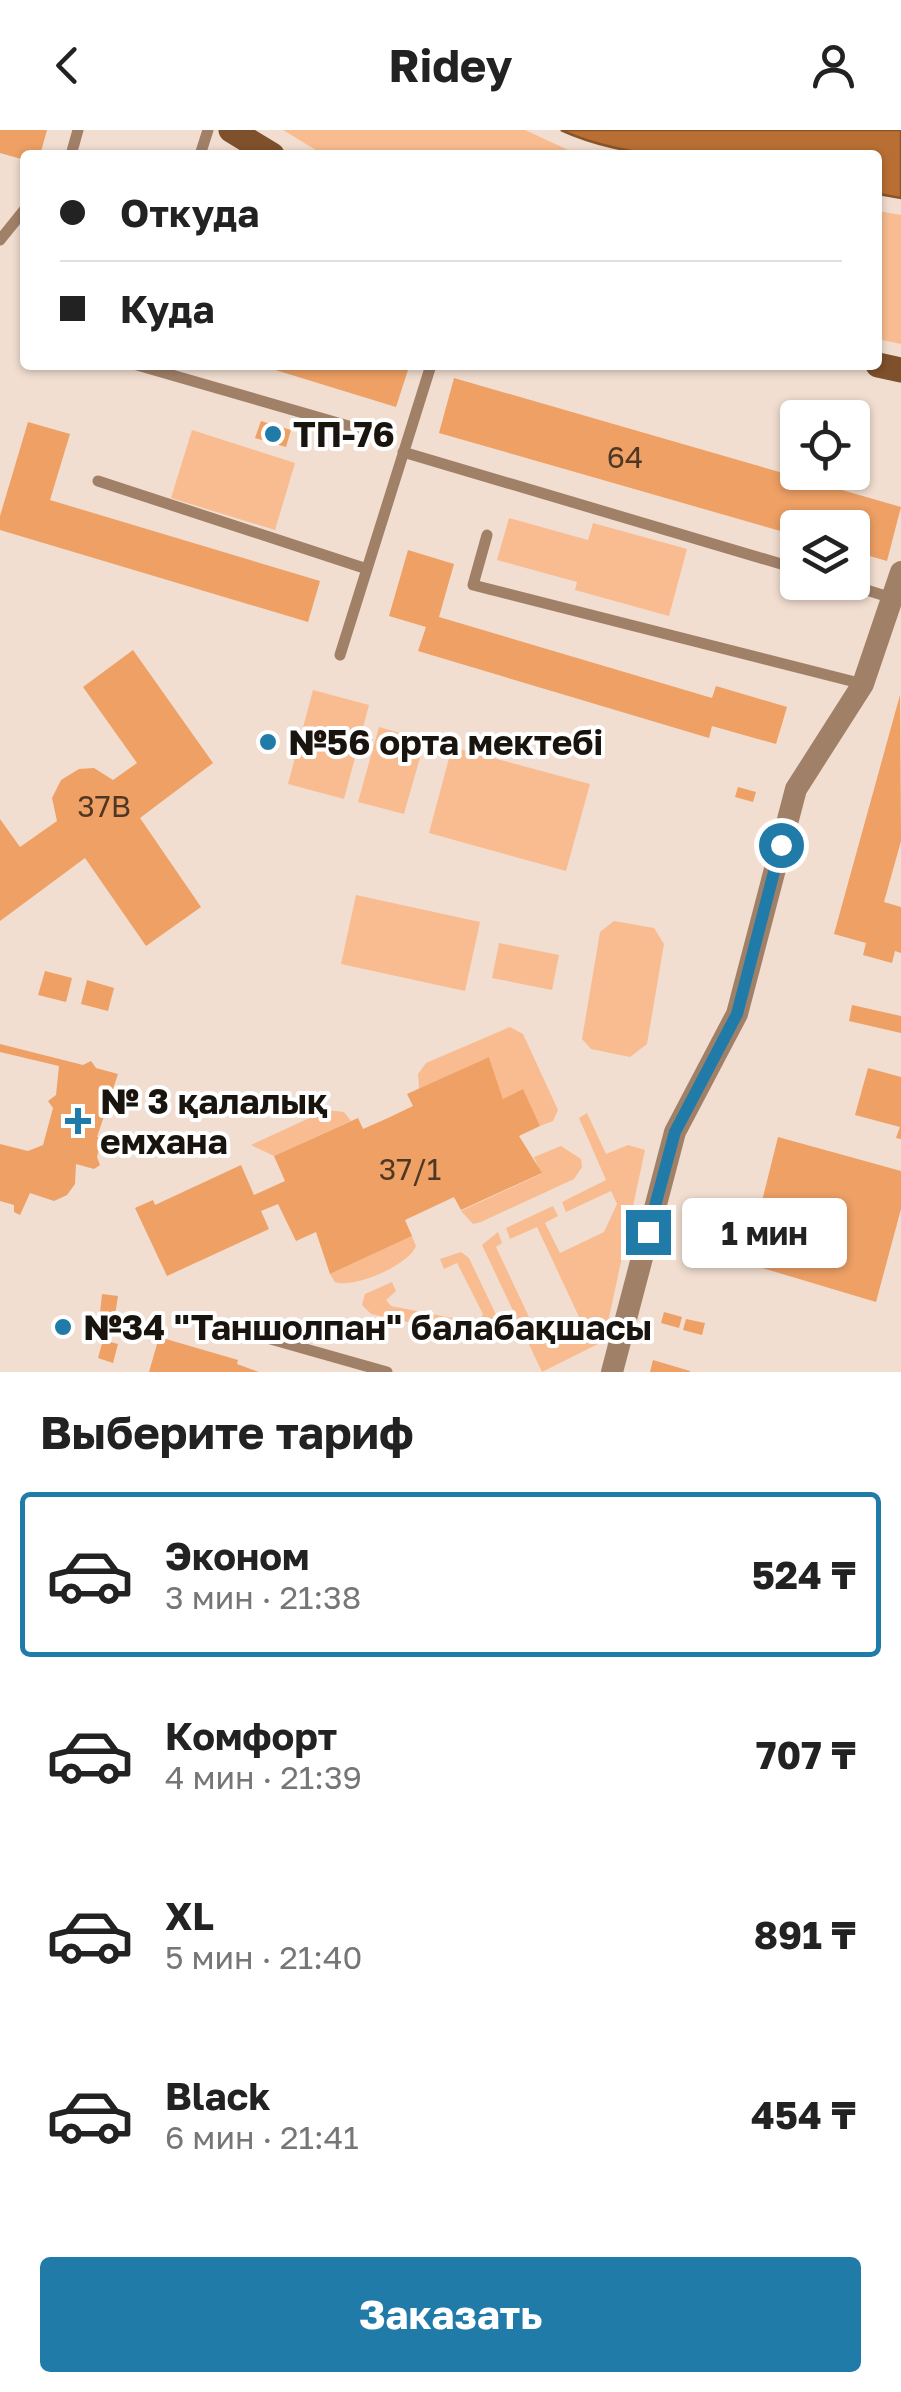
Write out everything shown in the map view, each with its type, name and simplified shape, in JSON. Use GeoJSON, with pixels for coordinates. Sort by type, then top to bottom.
{"type":"FeatureCollection","features":[{"type":"Feature","properties":{"kind":"street"},"geometry":{"type":"LineString","coordinates":[[231,130],[264,150]]}},
{"type":"Feature","properties":{"kind":"street"},"geometry":{"type":"LineString","coordinates":[[612,1372],[675,1132],[737,1014],[796,789],[863,684],[898,586]]}},
{"type":"Feature","properties":{"kind":"lane"},"geometry":{"type":"LineString","coordinates":[[0,240],[20,215]]}},
{"type":"Feature","properties":{"kind":"lane"},"geometry":{"type":"LineString","coordinates":[[155,370],[390,438]]}},
{"type":"Feature","properties":{"kind":"lane"},"geometry":{"type":"LineString","coordinates":[[340,655],[429,370]]}},
{"type":"Feature","properties":{"kind":"lane"},"geometry":{"type":"LineString","coordinates":[[404,452],[780,564]]}},
{"type":"Feature","properties":{"kind":"lane"},"geometry":{"type":"LineString","coordinates":[[98,481],[367,569]]}},
{"type":"Feature","properties":{"kind":"lane"},"geometry":{"type":"LineString","coordinates":[[488,536],[474,585],[863,684]]}},
{"type":"Feature","properties":{"kind":"lane"},"geometry":{"type":"LineString","coordinates":[[870,584],[898,586]]}},
{"type":"Feature","properties":{"kind":"lane"},"geometry":{"type":"LineString","coordinates":[[228,1327],[387,1372]]}},
{"type":"Feature","properties":{"kind":"shaded area"},"geometry":{"type":"Polygon","coordinates":[[[283,130],[525,130],[568,150],[316,150],[283,130]]]}},
{"type":"Feature","properties":{"kind":"shaded area"},"geometry":{"type":"Polygon","coordinates":[[[561,130],[901,130],[901,198],[882,195],[882,150],[626,150],[561,130]]]}},
{"type":"Feature","properties":{"kind":"shaded area"},"geometry":{"type":"Polygon","coordinates":[[[882,212],[901,215],[901,344],[882,340],[882,212]]]}},
{"type":"Feature","properties":{"kind":"shaded area"},"geometry":{"type":"Polygon","coordinates":[[[192,430],[295,463],[275,530],[171,498],[192,430]]]}},
{"type":"Feature","properties":{"kind":"shaded area"},"geometry":{"type":"Polygon","coordinates":[[[509,518],[588,540],[593,523],[687,549],[669,616],[575,590],[577,582],[497,560],[509,518]]]}},
{"type":"Feature","properties":{"kind":"shaded area"},"geometry":{"type":"Polygon","coordinates":[[[313,690],[369,705],[344,799],[288,784],[313,690]]]}},
{"type":"Feature","properties":{"kind":"shaded area"},"geometry":{"type":"Polygon","coordinates":[[[379,727],[425,740],[404,814],[358,802],[379,727]]]}},
{"type":"Feature","properties":{"kind":"shaded area"},"geometry":{"type":"Polygon","coordinates":[[[452,747],[590,784],[566,871],[429,833],[452,747]]]}},
{"type":"Feature","properties":{"kind":"shaded area"},"geometry":{"type":"Polygon","coordinates":[[[356,895],[480,922],[465,991],[341,964],[356,895]]]}},
{"type":"Feature","properties":{"kind":"shaded area"},"geometry":{"type":"Polygon","coordinates":[[[614,921],[654,928],[664,944],[647,1044],[630,1057],[591,1049],[582,1039],[600,932],[614,921]]]}},
{"type":"Feature","properties":{"kind":"shaded area"},"geometry":{"type":"Polygon","coordinates":[[[499,943],[559,955],[552,990],[492,978],[499,943]]]}},
{"type":"Feature","properties":{"kind":"shaded area"},"geometry":{"type":"Polygon","coordinates":[[[510,1027],[523,1034],[558,1110],[553,1121],[540,1126],[523,1090],[503,1099],[489,1057],[419,1089],[418,1074],[426,1063],[510,1027]]]}},
{"type":"Feature","properties":{"kind":"shaded area"},"geometry":{"type":"Polygon","coordinates":[[[327,1110],[344,1112],[351,1121],[274,1156],[251,1145],[327,1110]]]}},
{"type":"Feature","properties":{"kind":"shaded area"},"geometry":{"type":"Polygon","coordinates":[[[587,1113],[606,1154],[628,1145],[645,1150],[604,1341],[542,1372],[482,1245],[498,1232],[502,1243],[496,1247],[539,1338],[580,1319],[537,1227],[510,1239],[506,1228],[553,1206],[558,1216],[545,1223],[560,1253],[604,1232],[617,1204],[611,1191],[566,1212],[562,1202],[606,1180],[579,1118],[587,1113]]]}},
{"type":"Feature","properties":{"kind":"shaded area"},"geometry":{"type":"Polygon","coordinates":[[[561,1146],[581,1159],[582,1167],[574,1179],[481,1222],[473,1224],[461,1211],[541,1174],[534,1157],[561,1146]]]}},
{"type":"Feature","properties":{"kind":"shaded area"},"geometry":{"type":"Polygon","coordinates":[[[412,1236],[416,1246],[411,1253],[380,1274],[344,1283],[335,1282],[330,1274],[412,1236]]]}},
{"type":"Feature","properties":{"kind":"shaded area"},"geometry":{"type":"Polygon","coordinates":[[[461,1252],[469,1258],[501,1325],[495,1341],[371,1314],[362,1305],[365,1294],[392,1282],[396,1291],[386,1300],[391,1306],[478,1323],[483,1314],[457,1263],[444,1269],[440,1259],[461,1252]]]}},
{"type":"Feature","properties":{"kind":"building"},"geometry":{"type":"Polygon","coordinates":[[[0,130],[47,130],[41,150],[20,150],[20,159],[0,153],[0,130]]]}},
{"type":"Feature","properties":{"kind":"building"},"geometry":{"type":"Polygon","coordinates":[[[275,370],[408,370],[396,407],[275,370]]]}},
{"type":"Feature","properties":{"kind":"building"},"geometry":{"type":"Polygon","coordinates":[[[454,378],[780,472],[780,490],[842,490],[901,507],[887,561],[870,556],[870,510],[780,510],[780,531],[439,433],[454,378]]]}},
{"type":"Feature","properties":{"kind":"building","name":"ТП-76"},"geometry":{"type":"Polygon","coordinates":[[[261,421],[291,430],[286,447],[255,438],[261,421]]]}},
{"type":"Feature","properties":{"kind":"building"},"geometry":{"type":"Polygon","coordinates":[[[28,422],[70,434],[50,500],[320,581],[308,622],[0,530],[0,516],[28,422]]]}},
{"type":"Feature","properties":{"kind":"building"},"geometry":{"type":"Polygon","coordinates":[[[408,550],[454,564],[439,617],[712,698],[716,686],[787,707],[776,744],[712,726],[709,738],[418,651],[426,627],[389,616],[408,550]]]}},
{"type":"Feature","properties":{"kind":"building"},"geometry":{"type":"Polygon","coordinates":[[[133,650],[213,763],[140,818],[201,907],[146,946],[85,858],[0,921],[0,819],[20,847],[57,821],[52,798],[61,780],[79,769],[94,768],[113,780],[137,763],[83,687],[133,650]]]}},
{"type":"Feature","properties":{"kind":"building"},"geometry":{"type":"Polygon","coordinates":[[[900,695],[901,841],[884,902],[901,907],[901,953],[895,951],[892,963],[863,955],[866,943],[834,934],[900,695]]]}},
{"type":"Feature","properties":{"kind":"building"},"geometry":{"type":"Polygon","coordinates":[[[738,787],[756,792],[753,802],[735,797],[738,787]]]}},
{"type":"Feature","properties":{"kind":"building"},"geometry":{"type":"Polygon","coordinates":[[[45,971],[72,978],[66,1002],[38,995],[45,971]]]}},
{"type":"Feature","properties":{"kind":"building"},"geometry":{"type":"Polygon","coordinates":[[[87,980],[114,988],[108,1011],[81,1004],[87,980]]]}},
{"type":"Feature","properties":{"kind":"building"},"geometry":{"type":"Polygon","coordinates":[[[852,1005],[901,1016],[901,1033],[849,1021],[852,1005]]]}},
{"type":"Feature","properties":{"kind":"building"},"geometry":{"type":"Polygon","coordinates":[[[0,1044],[83,1065],[91,1061],[96,1068],[118,1074],[97,1137],[102,1138],[97,1157],[100,1165],[94,1169],[76,1164],[75,1184],[67,1195],[54,1201],[30,1193],[20,1215],[14,1212],[14,1205],[0,1201],[0,1144],[28,1151],[43,1145],[53,1108],[48,1101],[56,1095],[59,1066],[0,1052],[0,1044]]]}},
{"type":"Feature","properties":{"kind":"building"},"geometry":{"type":"Polygon","coordinates":[[[489,1057],[503,1099],[523,1089],[540,1126],[519,1136],[542,1173],[461,1210],[454,1197],[405,1220],[412,1236],[330,1274],[316,1232],[296,1241],[278,1204],[261,1211],[269,1229],[167,1276],[135,1208],[153,1200],[155,1205],[241,1165],[254,1195],[285,1181],[274,1156],[358,1118],[363,1129],[388,1118],[413,1106],[407,1094],[489,1057]]]}},
{"type":"Feature","properties":{"kind":"building"},"geometry":{"type":"Polygon","coordinates":[[[868,1068],[901,1077],[901,1139],[896,1138],[900,1127],[855,1115],[868,1068]]]}},
{"type":"Feature","properties":{"kind":"building"},"geometry":{"type":"Polygon","coordinates":[[[778,1137],[901,1171],[901,1209],[876,1302],[759,1267],[769,1236],[762,1201],[778,1137]]]}},
{"type":"Feature","properties":{"kind":"building"},"geometry":{"type":"Polygon","coordinates":[[[102,1294],[118,1296],[115,1315],[100,1313],[102,1294]]]}},
{"type":"Feature","properties":{"kind":"building"},"geometry":{"type":"Polygon","coordinates":[[[664,1312],[682,1317],[679,1328],[661,1323],[664,1312]]]}},
{"type":"Feature","properties":{"kind":"building"},"geometry":{"type":"Polygon","coordinates":[[[686,1319],[705,1323],[702,1335],[683,1330],[686,1319]]]}},
{"type":"Feature","properties":{"kind":"building"},"geometry":{"type":"Polygon","coordinates":[[[159,1337],[238,1360],[237,1364],[259,1372],[149,1372],[159,1337]]]}},
{"type":"Feature","properties":{"kind":"building"},"geometry":{"type":"Polygon","coordinates":[[[103,1340],[118,1344],[113,1363],[98,1358],[103,1340]]]}},
{"type":"Feature","properties":{"kind":"building"},"geometry":{"type":"Polygon","coordinates":[[[653,1360],[690,1371],[690,1372],[650,1372],[653,1360]]]}},
{"type":"Feature","properties":{"kind":"place","name":"ТП-76"},"geometry":{"type":"Point","coordinates":[273,434]}},
{"type":"Feature","properties":{"kind":"place","name":"№56 орта мектебі"},"geometry":{"type":"Point","coordinates":[268,742]}},
{"type":"Feature","properties":{"kind":"place","name":"№ 3 қалалық емхана"},"geometry":{"type":"Point","coordinates":[78,1121]}},
{"type":"Feature","properties":{"kind":"place","name":"№34 \"Таншолпан\" балабақшасы"},"geometry":{"type":"Point","coordinates":[63,1327]}},
{"type":"Feature","properties":{"kind":"route"},"geometry":{"type":"LineString","coordinates":[[648,1232],[675,1132],[737,1014],[781,845]]}}]}
